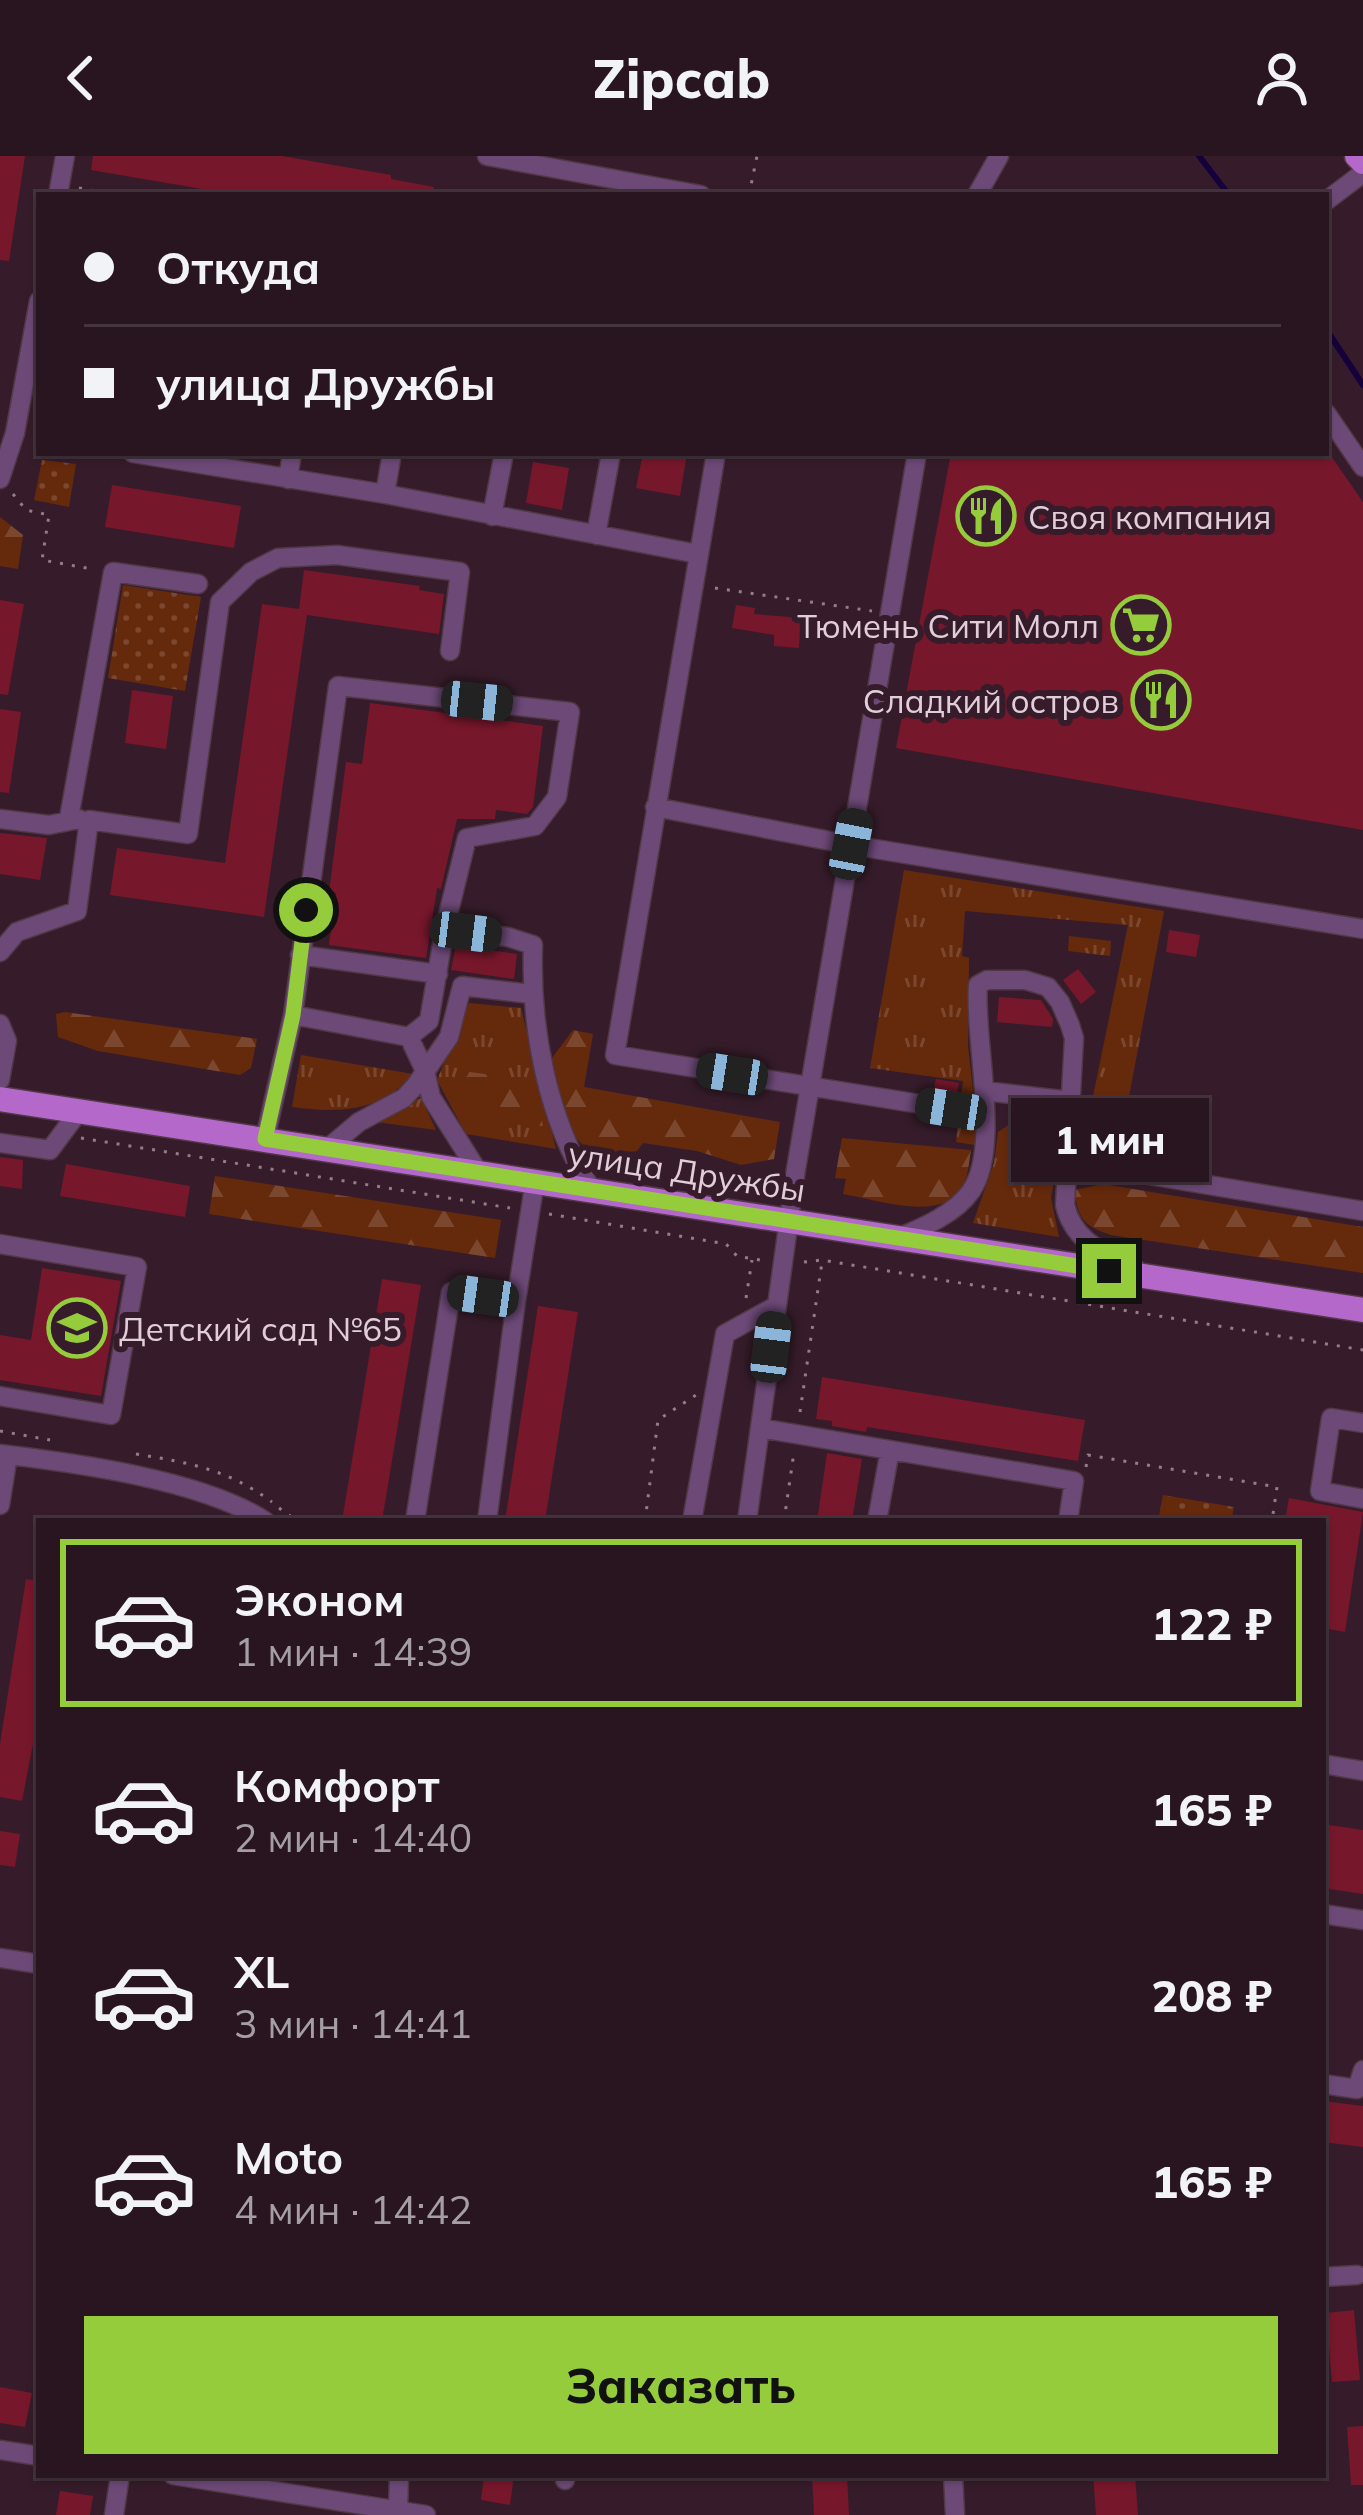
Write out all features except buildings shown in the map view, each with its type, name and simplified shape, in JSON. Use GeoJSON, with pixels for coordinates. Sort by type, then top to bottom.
{"type":"FeatureCollection","features":[{"type":"Feature","properties":{"kind":"main road","name":"улица Дружбы"},"geometry":{"type":"LineString","coordinates":[[0,1099],[1363,1310]]}},
{"type":"Feature","properties":{"kind":"street"},"geometry":{"type":"LineString","coordinates":[[59,190],[65,156]]}},
{"type":"Feature","properties":{"kind":"street"},"geometry":{"type":"LineString","coordinates":[[487,156],[685,192]]}},
{"type":"Feature","properties":{"kind":"street"},"geometry":{"type":"LineString","coordinates":[[979,192],[999,156]]}},
{"type":"Feature","properties":{"kind":"street"},"geometry":{"type":"LineString","coordinates":[[1329,199],[1363,172]]}},
{"type":"Feature","properties":{"kind":"street"},"geometry":{"type":"LineString","coordinates":[[0,478],[15,433],[36,318]]}},
{"type":"Feature","properties":{"kind":"street"},"geometry":{"type":"LineString","coordinates":[[1329,416],[1363,467]]}},
{"type":"Feature","properties":{"kind":"street"},"geometry":{"type":"LineString","coordinates":[[15,433],[36,436]]}},
{"type":"Feature","properties":{"kind":"street"},"geometry":{"type":"LineString","coordinates":[[152,456],[385,494],[698,554]]}},
{"type":"Feature","properties":{"kind":"street"},"geometry":{"type":"LineString","coordinates":[[288,479],[292,456]]}},
{"type":"Feature","properties":{"kind":"street"},"geometry":{"type":"LineString","coordinates":[[385,494],[391,456]]}},
{"type":"Feature","properties":{"kind":"street"},"geometry":{"type":"LineString","coordinates":[[492,516],[503,456]]}},
{"type":"Feature","properties":{"kind":"street"},"geometry":{"type":"LineString","coordinates":[[596,535],[610,456]]}},
{"type":"Feature","properties":{"kind":"street"},"geometry":{"type":"LineString","coordinates":[[715,456],[615,1055],[951,1109]]}},
{"type":"Feature","properties":{"kind":"street"},"geometry":{"type":"LineString","coordinates":[[747,1518],[810,1086],[916,456]]}},
{"type":"Feature","properties":{"kind":"street"},"geometry":{"type":"LineString","coordinates":[[0,819],[49,826],[80,819],[188,834],[220,602],[251,572],[278,558],[337,555],[460,572],[450,651]]}},
{"type":"Feature","properties":{"kind":"street"},"geometry":{"type":"LineString","coordinates":[[0,952],[8,930],[77,911],[80,819],[112,572],[198,584]]}},
{"type":"Feature","properties":{"kind":"street"},"geometry":{"type":"LineString","coordinates":[[265,1139],[293,1015],[338,686],[570,712],[557,797],[535,826],[467,838],[429,1021],[409,1037],[293,1015]]}},
{"type":"Feature","properties":{"kind":"street"},"geometry":{"type":"LineString","coordinates":[[655,807],[1363,929]]}},
{"type":"Feature","properties":{"kind":"street"},"geometry":{"type":"LineString","coordinates":[[466,932],[533,945],[531,994],[554,1109],[570,1156],[592,1190]]}},
{"type":"Feature","properties":{"kind":"street"},"geometry":{"type":"LineString","coordinates":[[300,955],[438,974]]}},
{"type":"Feature","properties":{"kind":"street"},"geometry":{"type":"LineString","coordinates":[[898,1238],[925,1226],[972,1190],[984,1143],[978,985],[987,980],[1025,980],[1048,987],[1060,1002],[1074,1038],[1065,1205],[1070,1227],[1093,1246],[1151,1277]]}},
{"type":"Feature","properties":{"kind":"street"},"geometry":{"type":"LineString","coordinates":[[327,1149],[359,1123],[404,1098],[448,1037],[462,986],[531,994]]}},
{"type":"Feature","properties":{"kind":"street"},"geometry":{"type":"LineString","coordinates":[[0,1024],[7,1041],[0,1080]]}},
{"type":"Feature","properties":{"kind":"street"},"geometry":{"type":"LineString","coordinates":[[409,1037],[431,1097],[479,1173]]}},
{"type":"Feature","properties":{"kind":"street"},"geometry":{"type":"LineString","coordinates":[[985,1091],[1070,1101]]}},
{"type":"Feature","properties":{"kind":"street"},"geometry":{"type":"LineString","coordinates":[[0,1143],[50,1150],[79,1111]]}},
{"type":"Feature","properties":{"kind":"street"},"geometry":{"type":"LineString","coordinates":[[1143,1174],[1363,1211]]}},
{"type":"Feature","properties":{"kind":"street"},"geometry":{"type":"LineString","coordinates":[[487,1518],[535,1181]]}},
{"type":"Feature","properties":{"kind":"street"},"geometry":{"type":"LineString","coordinates":[[0,1244],[137,1267],[111,1415],[0,1396]]}},
{"type":"Feature","properties":{"kind":"street"},"geometry":{"type":"LineString","coordinates":[[415,1518],[451,1292],[516,1300]]}},
{"type":"Feature","properties":{"kind":"street"},"geometry":{"type":"LineString","coordinates":[[693,1518],[725,1334],[776,1306]]}},
{"type":"Feature","properties":{"kind":"street"},"geometry":{"type":"LineString","coordinates":[[1363,1423],[1331,1418],[1320,1492],[1363,1499]]}},
{"type":"Feature","properties":{"kind":"street"},"geometry":{"type":"LineString","coordinates":[[760,1429],[1074,1481],[1069,1518]]}},
{"type":"Feature","properties":{"kind":"street"},"geometry":{"type":"LineString","coordinates":[[878,1518],[890,1450]]}},
{"type":"Feature","properties":{"kind":"street"},"geometry":{"type":"LineString","coordinates":[[0,1505],[4,1455],[194,1491],[261,1518]]}},
{"type":"Feature","properties":{"kind":"street"},"geometry":{"type":"LineString","coordinates":[[1326,1765],[1363,1772]]}},
{"type":"Feature","properties":{"kind":"street"},"geometry":{"type":"LineString","coordinates":[[1326,1914],[1363,1920]]}},
{"type":"Feature","properties":{"kind":"street"},"geometry":{"type":"LineString","coordinates":[[0,1958],[36,1964]]}},
{"type":"Feature","properties":{"kind":"street"},"geometry":{"type":"LineString","coordinates":[[1326,2084],[1357,2089],[1363,2073]]}},
{"type":"Feature","properties":{"kind":"street"},"geometry":{"type":"LineString","coordinates":[[1326,2277],[1357,2275]]}},
{"type":"Feature","properties":{"kind":"street"},"geometry":{"type":"LineString","coordinates":[[0,2450],[36,2456]]}},
{"type":"Feature","properties":{"kind":"street"},"geometry":{"type":"LineString","coordinates":[[114,2515],[120,2478]]}},
{"type":"Feature","properties":{"kind":"street"},"geometry":{"type":"LineString","coordinates":[[190,2478],[426,2515]]}},
{"type":"Feature","properties":{"kind":"street"},"geometry":{"type":"LineString","coordinates":[[398,2512],[399,2478]]}},
{"type":"Feature","properties":{"kind":"street"},"geometry":{"type":"LineString","coordinates":[[953,2478],[955,2515]]}},
{"type":"Feature","properties":{"kind":"path"},"geometry":{"type":"LineString","coordinates":[[750,192],[757,156]]}},
{"type":"Feature","properties":{"kind":"path"},"geometry":{"type":"LineString","coordinates":[[0,478],[26,510],[49,515],[42,560],[112,572]]}},
{"type":"Feature","properties":{"kind":"path"},"geometry":{"type":"LineString","coordinates":[[694,585],[890,613]]}},
{"type":"Feature","properties":{"kind":"path"},"geometry":{"type":"LineString","coordinates":[[62,1134],[726,1244],[737,1256],[783,1264],[822,1260],[1363,1350]]}},
{"type":"Feature","properties":{"kind":"path"},"geometry":{"type":"LineString","coordinates":[[744,1309],[752,1258]]}},
{"type":"Feature","properties":{"kind":"path"},"geometry":{"type":"LineString","coordinates":[[784,1518],[822,1260]]}},
{"type":"Feature","properties":{"kind":"path"},"geometry":{"type":"LineString","coordinates":[[645,1518],[658,1420],[699,1393]]}},
{"type":"Feature","properties":{"kind":"path"},"geometry":{"type":"LineString","coordinates":[[1085,1477],[1088,1455],[1277,1487],[1272,1518]]}},
{"type":"Feature","properties":{"kind":"green space"},"geometry":{"type":"Polygon","coordinates":[[[42,460],[76,464],[69,507],[34,500],[42,460]]]}},
{"type":"Feature","properties":{"kind":"green space"},"geometry":{"type":"Polygon","coordinates":[[[0,517],[23,535],[18,569],[0,566],[0,517]]]}},
{"type":"Feature","properties":{"kind":"green space"},"geometry":{"type":"Polygon","coordinates":[[[123,585],[201,597],[185,691],[108,678],[123,585]]]}},
{"type":"Feature","properties":{"kind":"green space"},"geometry":{"type":"Polygon","coordinates":[[[904,870],[1164,911],[1114,1176],[1076,1180],[1128,925],[965,911],[962,956],[969,958],[968,1046],[977,1125],[975,1145],[956,1142],[963,1081],[870,1068],[904,870]]]}},
{"type":"Feature","properties":{"kind":"green space"},"geometry":{"type":"Polygon","coordinates":[[[1069,936],[1111,941],[1110,956],[1068,951],[1069,936]]]}},
{"type":"Feature","properties":{"kind":"green space"},"geometry":{"type":"Polygon","coordinates":[[[469,1003],[521,1008],[556,1149],[466,1134],[437,1080],[469,1003]]]}},
{"type":"Feature","properties":{"kind":"green space"},"geometry":{"type":"Polygon","coordinates":[[[56,1014],[257,1039],[251,1068],[240,1075],[98,1051],[58,1037],[56,1014]]]}},
{"type":"Feature","properties":{"kind":"green space"},"geometry":{"type":"Polygon","coordinates":[[[573,1030],[593,1034],[584,1087],[780,1122],[774,1159],[741,1165],[697,1151],[643,1143],[637,1151],[592,1156],[566,1126],[552,1058],[573,1030]]]}},
{"type":"Feature","properties":{"kind":"green space"},"geometry":{"type":"Polygon","coordinates":[[[301,1055],[413,1074],[372,1103],[326,1110],[292,1107],[301,1055]]]}},
{"type":"Feature","properties":{"kind":"green space"},"geometry":{"type":"Polygon","coordinates":[[[463,1071],[534,1081],[543,1126],[501,1122],[461,1109],[450,1085],[463,1071]]]}},
{"type":"Feature","properties":{"kind":"green space"},"geometry":{"type":"Polygon","coordinates":[[[421,1098],[436,1130],[376,1122],[421,1098]]]}},
{"type":"Feature","properties":{"kind":"green space"},"geometry":{"type":"Polygon","coordinates":[[[1022,1116],[1048,1122],[1061,1138],[1051,1198],[1059,1237],[973,1223],[994,1163],[998,1132],[1022,1116]]]}},
{"type":"Feature","properties":{"kind":"green space"},"geometry":{"type":"Polygon","coordinates":[[[842,1138],[971,1150],[966,1180],[952,1199],[923,1207],[843,1194],[846,1179],[835,1178],[842,1138]]]}},
{"type":"Feature","properties":{"kind":"green space"},"geometry":{"type":"Polygon","coordinates":[[[215,1176],[501,1220],[495,1258],[209,1214],[215,1176]]]}},
{"type":"Feature","properties":{"kind":"green space"},"geometry":{"type":"Polygon","coordinates":[[[1103,1184],[1363,1227],[1363,1273],[1111,1235],[1084,1220],[1076,1200],[1075,1190],[1103,1184]]]}},
{"type":"Feature","properties":{"kind":"green space"},"geometry":{"type":"Polygon","coordinates":[[[1163,1495],[1234,1507],[1232,1518],[1159,1518],[1163,1495]]]}},
{"type":"Feature","properties":{"kind":"waterway"},"geometry":{"type":"LineString","coordinates":[[1199,156],[1227,192]]}},
{"type":"Feature","properties":{"kind":"waterway"},"geometry":{"type":"LineString","coordinates":[[1329,334],[1363,385]]}},
{"type":"Feature","properties":{"kind":"place","name":"Своя компания"},"geometry":{"type":"Point","coordinates":[986,516]}},
{"type":"Feature","properties":{"kind":"place","name":"Тюмень Сити Молл"},"geometry":{"type":"Point","coordinates":[1141,625]}},
{"type":"Feature","properties":{"kind":"place","name":"Сладкий остров"},"geometry":{"type":"Point","coordinates":[1161,700]}},
{"type":"Feature","properties":{"kind":"place","name":"Детский сад №65"},"geometry":{"type":"Point","coordinates":[77,1328]}},
{"type":"Feature","properties":{"kind":"route"},"geometry":{"type":"LineString","coordinates":[[306,910],[293,1015],[265,1139],[1109,1271]]}}]}
